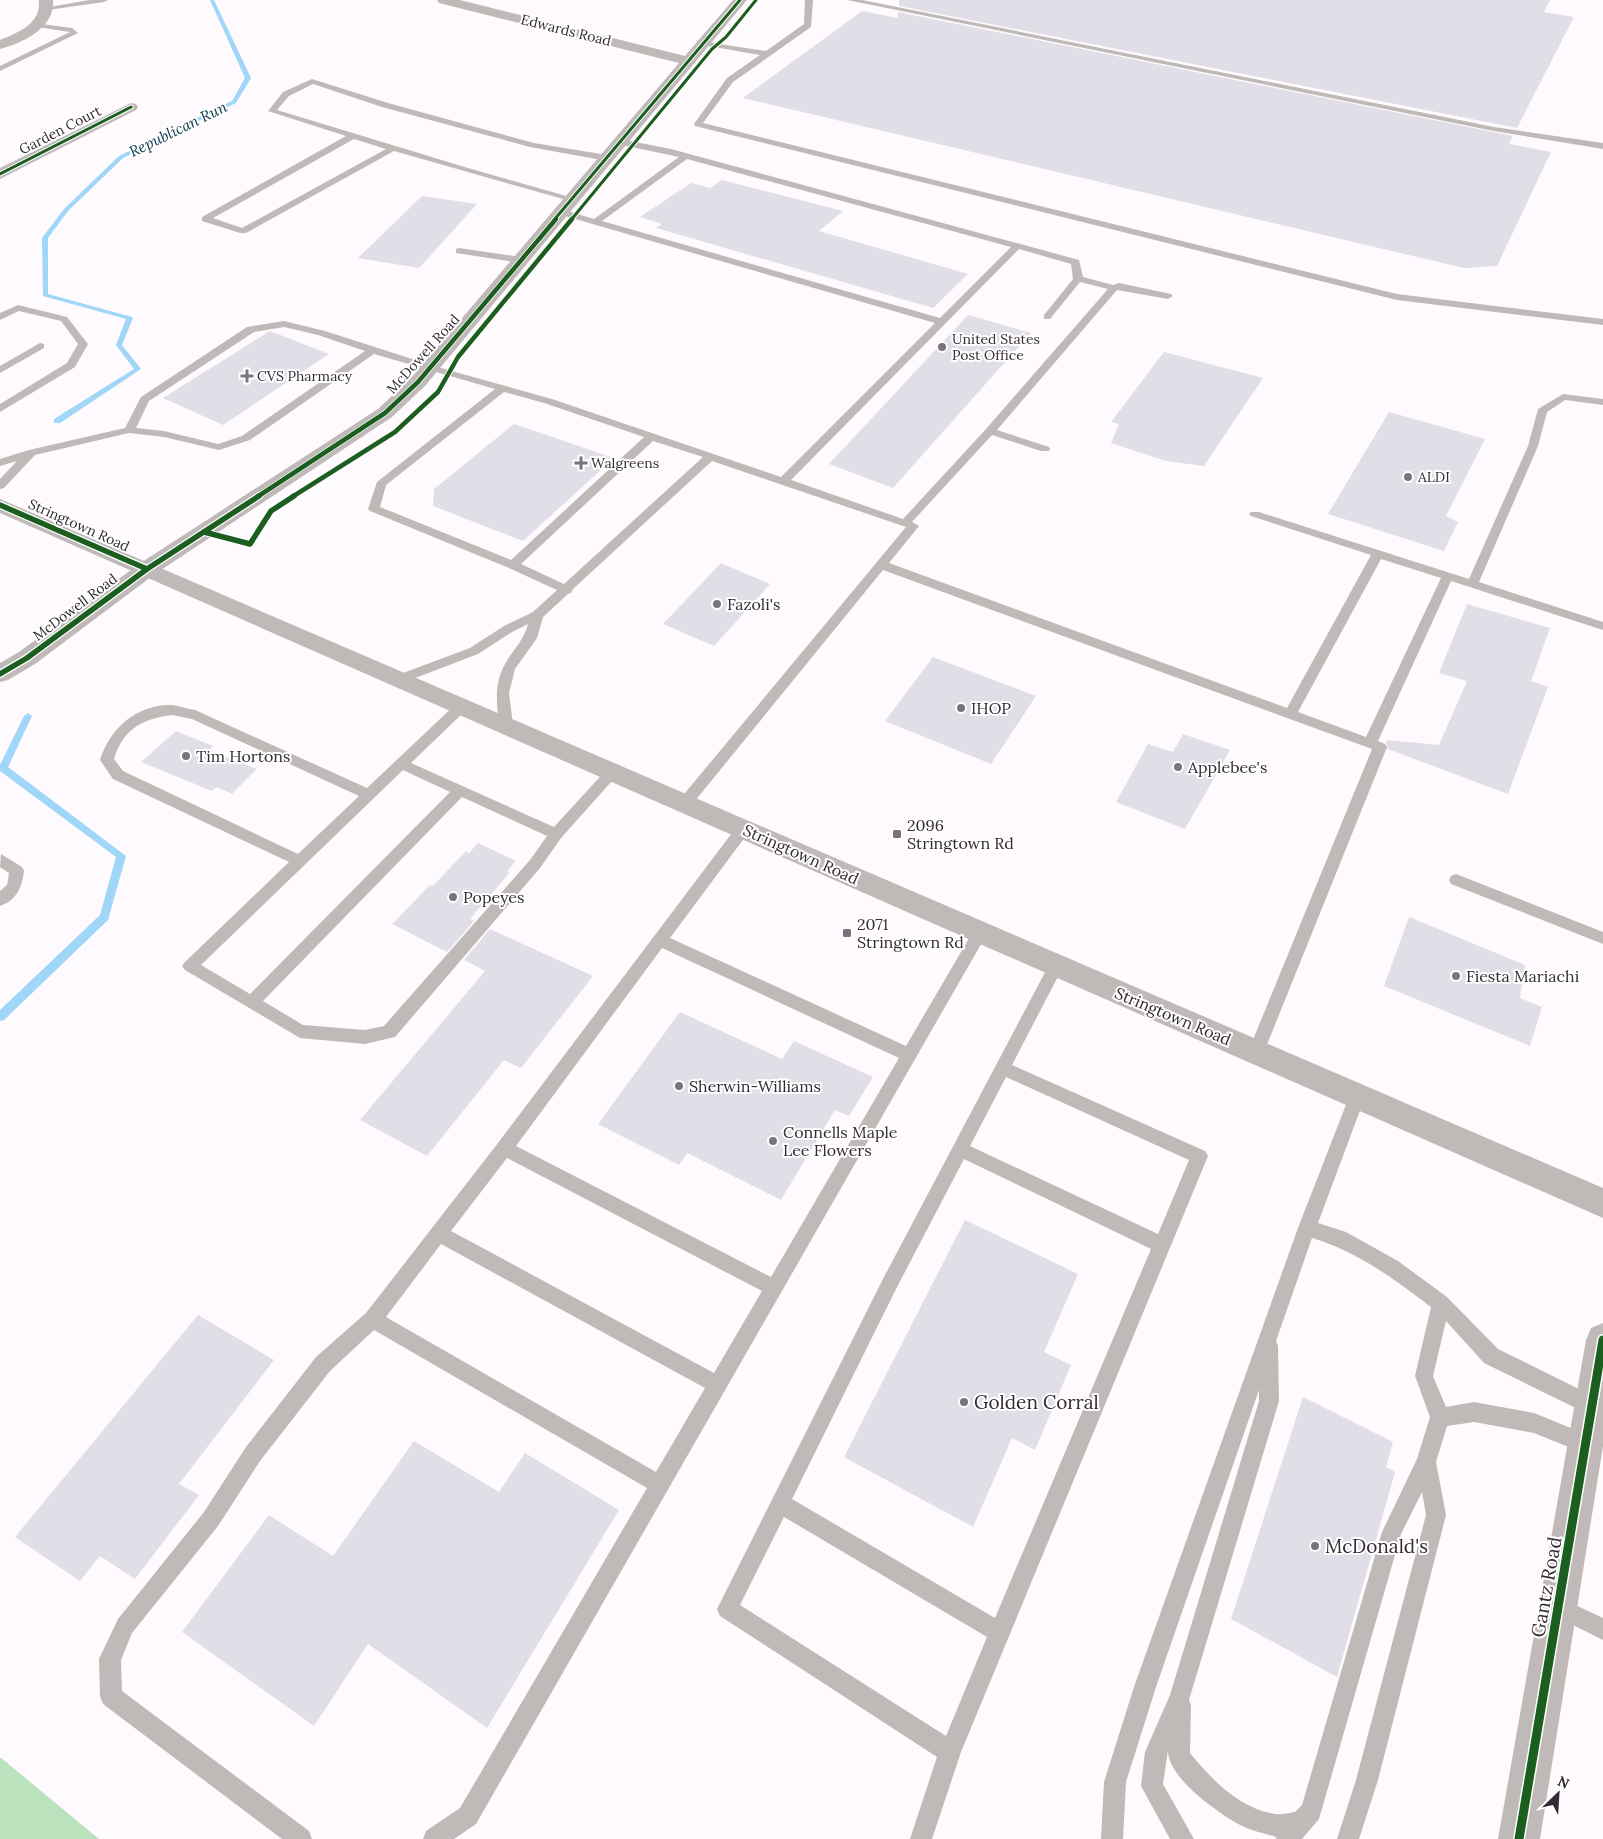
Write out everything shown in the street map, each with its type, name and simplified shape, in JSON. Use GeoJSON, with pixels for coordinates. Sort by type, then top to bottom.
{"type":"FeatureCollection","features":[{"type":"Feature","properties":{"kind":"street","name":"Edwards Road"},"geometry":{"type":"LineString","coordinates":[[444,0],[688,61]]}},
{"type":"Feature","properties":{"kind":"street","name":"McDowell Road"},"geometry":{"type":"LineString","coordinates":[[0,674],[27,658],[147,569],[386,414],[430,368],[740,0]]}},
{"type":"Feature","properties":{"kind":"street"},"geometry":{"type":"LineString","coordinates":[[0,45],[23,35],[37,25],[47,4]]}},
{"type":"Feature","properties":{"kind":"street","name":"Garden Court"},"geometry":{"type":"LineString","coordinates":[[0,174],[131,107]]}},
{"type":"Feature","properties":{"kind":"street","name":"Stringtown Road"},"geometry":{"type":"LineString","coordinates":[[0,504],[1603,1204]]}},
{"type":"Feature","properties":{"kind":"street","name":"Gantz Road"},"geometry":{"type":"LineString","coordinates":[[1519,1839],[1603,1340]]}},
{"type":"Feature","properties":{"kind":"lane"},"geometry":{"type":"LineString","coordinates":[[47,4],[104,0]]}},
{"type":"Feature","properties":{"kind":"lane"},"geometry":{"type":"LineString","coordinates":[[809,0],[808,25],[730,80],[698,124],[1397,296],[1603,322]]}},
{"type":"Feature","properties":{"kind":"lane"},"geometry":{"type":"LineString","coordinates":[[851,0],[1494,129],[1603,146]]}},
{"type":"Feature","properties":{"kind":"lane"},"geometry":{"type":"LineString","coordinates":[[0,69],[74,33],[72,30],[37,25]]}},
{"type":"Feature","properties":{"kind":"lane"},"geometry":{"type":"LineString","coordinates":[[704,43],[768,54]]}},
{"type":"Feature","properties":{"kind":"lane"},"geometry":{"type":"LineString","coordinates":[[573,198],[465,170],[272,111],[286,94],[312,81],[385,105],[533,145],[607,158]]}},
{"type":"Feature","properties":{"kind":"lane"},"geometry":{"type":"LineString","coordinates":[[354,135],[204,220],[243,231],[393,148]]}},
{"type":"Feature","properties":{"kind":"lane"},"geometry":{"type":"LineString","coordinates":[[620,142],[686,156],[1076,262],[1078,279],[1047,317]]}},
{"type":"Feature","properties":{"kind":"lane"},"geometry":{"type":"LineString","coordinates":[[595,222],[686,156]]}},
{"type":"Feature","properties":{"kind":"lane"},"geometry":{"type":"LineString","coordinates":[[561,212],[942,322]]}},
{"type":"Feature","properties":{"kind":"lane"},"geometry":{"type":"LineString","coordinates":[[783,481],[1017,246]]}},
{"type":"Feature","properties":{"kind":"lane"},"geometry":{"type":"LineString","coordinates":[[459,251],[521,260]]}},
{"type":"Feature","properties":{"kind":"lane"},"geometry":{"type":"LineString","coordinates":[[1078,279],[1114,288]]}},
{"type":"Feature","properties":{"kind":"lane"},"geometry":{"type":"LineString","coordinates":[[905,523],[990,432],[1114,288],[1119,286],[1168,296]]}},
{"type":"Feature","properties":{"kind":"lane"},"geometry":{"type":"LineString","coordinates":[[0,316],[18,308],[64,319],[83,344],[71,364],[0,408]]}},
{"type":"Feature","properties":{"kind":"lane"},"geometry":{"type":"LineString","coordinates":[[129,430],[145,399],[251,329],[284,324],[321,333],[430,368],[548,400],[913,526],[685,803]]}},
{"type":"Feature","properties":{"kind":"lane"},"geometry":{"type":"LineString","coordinates":[[0,370],[40,346]]}},
{"type":"Feature","properties":{"kind":"lane"},"geometry":{"type":"LineString","coordinates":[[0,462],[33,452],[129,430],[164,434],[219,447],[246,438],[374,350]]}},
{"type":"Feature","properties":{"kind":"lane"},"geometry":{"type":"LineString","coordinates":[[503,388],[381,484],[374,509],[513,565],[567,590]]}},
{"type":"Feature","properties":{"kind":"lane"},"geometry":{"type":"LineString","coordinates":[[1473,583],[1534,446],[1542,411],[1563,397],[1603,402]]}},
{"type":"Feature","properties":{"kind":"lane"},"geometry":{"type":"LineString","coordinates":[[990,432],[1045,449]]}},
{"type":"Feature","properties":{"kind":"lane"},"geometry":{"type":"LineString","coordinates":[[513,565],[652,436]]}},
{"type":"Feature","properties":{"kind":"lane"},"geometry":{"type":"LineString","coordinates":[[0,486],[33,452]]}},
{"type":"Feature","properties":{"kind":"lane"},"geometry":{"type":"LineString","coordinates":[[400,680],[474,651],[508,629],[537,615],[567,590],[711,456]]}},
{"type":"Feature","properties":{"kind":"lane"},"geometry":{"type":"LineString","coordinates":[[1255,514],[1603,626]]}},
{"type":"Feature","properties":{"kind":"lane"},"geometry":{"type":"LineString","coordinates":[[1290,714],[1378,553]]}},
{"type":"Feature","properties":{"kind":"lane"},"geometry":{"type":"LineString","coordinates":[[882,565],[1380,747],[1256,1052]]}},
{"type":"Feature","properties":{"kind":"lane"},"geometry":{"type":"LineString","coordinates":[[1370,743],[1448,575]]}},
{"type":"Feature","properties":{"kind":"lane"},"geometry":{"type":"LineString","coordinates":[[506,725],[502,693],[509,668],[531,638],[537,615]]}},
{"type":"Feature","properties":{"kind":"lane"},"geometry":{"type":"LineString","coordinates":[[462,706],[190,966],[300,1030],[365,1037],[389,1032],[535,864],[556,834],[613,772]]}},
{"type":"Feature","properties":{"kind":"lane"},"geometry":{"type":"LineString","coordinates":[[300,861],[118,775],[107,760],[112,744],[125,728],[146,714],[172,710],[195,715],[369,795]]}},
{"type":"Feature","properties":{"kind":"lane"},"geometry":{"type":"LineString","coordinates":[[402,764],[556,834]]}},
{"type":"Feature","properties":{"kind":"lane"},"geometry":{"type":"LineString","coordinates":[[252,1002],[459,791]]}},
{"type":"Feature","properties":{"kind":"lane"},"geometry":{"type":"LineString","coordinates":[[302,1839],[111,1696],[110,1659],[125,1626],[211,1519],[259,1447],[323,1364],[373,1318],[504,1148],[743,828]]}},
{"type":"Feature","properties":{"kind":"lane"},"geometry":{"type":"LineString","coordinates":[[0,900],[14,888],[17,871],[1,860]]}},
{"type":"Feature","properties":{"kind":"lane"},"geometry":{"type":"LineString","coordinates":[[1456,880],[1603,938]]}},
{"type":"Feature","properties":{"kind":"lane"},"geometry":{"type":"LineString","coordinates":[[434,1839],[468,1816],[980,932]]}},
{"type":"Feature","properties":{"kind":"lane"},"geometry":{"type":"LineString","coordinates":[[658,940],[909,1055]]}},
{"type":"Feature","properties":{"kind":"lane"},"geometry":{"type":"LineString","coordinates":[[950,1752],[727,1608],[960,1149],[1056,965]]}},
{"type":"Feature","properties":{"kind":"lane"},"geometry":{"type":"LineString","coordinates":[[921,1839],[950,1752],[1199,1156],[1002,1068]]}},
{"type":"Feature","properties":{"kind":"lane"},"geometry":{"type":"LineString","coordinates":[[1112,1839],[1115,1782],[1145,1687],[1307,1228],[1357,1097]]}},
{"type":"Feature","properties":{"kind":"lane"},"geometry":{"type":"LineString","coordinates":[[504,1148],[774,1288]]}},
{"type":"Feature","properties":{"kind":"lane"},"geometry":{"type":"LineString","coordinates":[[960,1149],[1162,1245]]}},
{"type":"Feature","properties":{"kind":"lane"},"geometry":{"type":"LineString","coordinates":[[1307,1228],[1340,1238],[1392,1266],[1441,1303],[1492,1356],[1592,1406]]}},
{"type":"Feature","properties":{"kind":"lane"},"geometry":{"type":"LineString","coordinates":[[439,1233],[718,1385]]}},
{"type":"Feature","properties":{"kind":"lane"},"geometry":{"type":"LineString","coordinates":[[1180,1696],[1179,1758],[1203,1786],[1242,1814],[1294,1831],[1311,1811],[1392,1532],[1426,1462],[1440,1417],[1424,1376],[1441,1303]]}},
{"type":"Feature","properties":{"kind":"lane"},"geometry":{"type":"LineString","coordinates":[[373,1318],[660,1485]]}},
{"type":"Feature","properties":{"kind":"lane"},"geometry":{"type":"LineString","coordinates":[[1183,1839],[1152,1786],[1156,1752],[1180,1696],[1269,1401],[1269,1335]]}},
{"type":"Feature","properties":{"kind":"lane"},"geometry":{"type":"LineString","coordinates":[[1440,1417],[1474,1412],[1534,1423],[1586,1444]]}},
{"type":"Feature","properties":{"kind":"lane"},"geometry":{"type":"LineString","coordinates":[[1348,1839],[1367,1780],[1436,1515],[1426,1462]]}},
{"type":"Feature","properties":{"kind":"lane"},"geometry":{"type":"LineString","coordinates":[[780,1503],[1000,1633]]}},
{"type":"Feature","properties":{"kind":"lane"},"geometry":{"type":"LineString","coordinates":[[1558,1607],[1603,1629]]}},
{"type":"Feature","properties":{"kind":"green space"},"geometry":{"type":"Polygon","coordinates":[[[0,1757],[99,1839],[0,1839],[0,1757]]]}},
{"type":"Feature","properties":{"kind":"building"},"geometry":{"type":"Polygon","coordinates":[[[899,0],[1550,0],[1544,12],[1574,17],[1517,128],[899,6],[899,0]]]}},
{"type":"Feature","properties":{"kind":"building"},"geometry":{"type":"Polygon","coordinates":[[[862,11],[898,18],[898,12],[1513,136],[1509,144],[1551,152],[1497,266],[1464,268],[743,98],[862,11]]]}},
{"type":"Feature","properties":{"kind":"building"},"geometry":{"type":"Polygon","coordinates":[[[722,180],[843,211],[819,231],[968,274],[933,308],[656,228],[662,224],[640,217],[691,183],[710,188],[722,180]]]}},
{"type":"Feature","properties":{"kind":"building"},"geometry":{"type":"Polygon","coordinates":[[[422,196],[477,204],[419,268],[358,258],[422,196]]]}},
{"type":"Feature","properties":{"kind":"building"},"geometry":{"type":"Polygon","coordinates":[[[968,315],[1031,333],[893,488],[829,464],[968,315]]]}},
{"type":"Feature","properties":{"kind":"building","name":"CVS Pharmacy"},"geometry":{"type":"Polygon","coordinates":[[[270,331],[329,354],[223,425],[163,398],[270,331]]]}},
{"type":"Feature","properties":{"kind":"building"},"geometry":{"type":"Polygon","coordinates":[[[1164,352],[1263,378],[1204,466],[1166,461],[1111,443],[1119,424],[1111,422],[1164,352]]]}},
{"type":"Feature","properties":{"kind":"building","name":"ALDI"},"geometry":{"type":"Polygon","coordinates":[[[1389,412],[1485,439],[1446,516],[1458,522],[1444,551],[1328,514],[1389,412]]]}},
{"type":"Feature","properties":{"kind":"building","name":"Walgreens"},"geometry":{"type":"Polygon","coordinates":[[[514,424],[614,458],[523,541],[433,506],[434,489],[514,424]]]}},
{"type":"Feature","properties":{"kind":"building","name":"Fazoli's"},"geometry":{"type":"Polygon","coordinates":[[[721,563],[770,584],[714,646],[663,624],[721,563]]]}},
{"type":"Feature","properties":{"kind":"building"},"geometry":{"type":"Polygon","coordinates":[[[1467,604],[1550,628],[1531,681],[1548,687],[1508,794],[1388,749],[1386,743],[1387,740],[1439,745],[1467,681],[1439,673],[1467,604]]]}},
{"type":"Feature","properties":{"kind":"building","name":"IHOP"},"geometry":{"type":"Polygon","coordinates":[[[933,657],[1036,696],[991,764],[885,721],[933,657]]]}},
{"type":"Feature","properties":{"kind":"building","name":"Tim Hortons"},"geometry":{"type":"Polygon","coordinates":[[[176,731],[213,746],[209,750],[257,769],[232,794],[217,787],[212,791],[141,762],[176,731]]]}},
{"type":"Feature","properties":{"kind":"building","name":"Applebee's"},"geometry":{"type":"Polygon","coordinates":[[[1183,734],[1230,750],[1185,829],[1116,802],[1148,744],[1173,752],[1183,734]]]}},
{"type":"Feature","properties":{"kind":"building","name":"Popeyes"},"geometry":{"type":"Polygon","coordinates":[[[478,843],[516,861],[507,871],[510,872],[470,919],[474,921],[447,952],[392,924],[430,885],[433,886],[466,851],[469,853],[478,843]]]}},
{"type":"Feature","properties":{"kind":"building","name":"Fiesta Mariachi"},"geometry":{"type":"Polygon","coordinates":[[[1409,917],[1525,965],[1520,998],[1542,1007],[1530,1046],[1384,986],[1409,917]]]}},
{"type":"Feature","properties":{"kind":"building"},"geometry":{"type":"Polygon","coordinates":[[[490,929],[593,976],[521,1068],[504,1060],[427,1156],[360,1120],[485,971],[464,960],[490,929]]]}},
{"type":"Feature","properties":{"kind":"building"},"geometry":{"type":"Polygon","coordinates":[[[680,1012],[782,1059],[794,1041],[873,1077],[849,1116],[835,1110],[781,1200],[687,1153],[679,1165],[598,1124],[680,1012]]]}},
{"type":"Feature","properties":{"kind":"building","name":"Golden Corral"},"geometry":{"type":"Polygon","coordinates":[[[965,1220],[1078,1274],[1044,1352],[1071,1365],[1035,1450],[1012,1438],[973,1527],[844,1457],[965,1220]]]}},
{"type":"Feature","properties":{"kind":"building"},"geometry":{"type":"Polygon","coordinates":[[[198,1315],[274,1360],[179,1484],[199,1495],[135,1579],[100,1556],[80,1581],[15,1537],[198,1315]]]}},
{"type":"Feature","properties":{"kind":"building","name":"McDonald's"},"geometry":{"type":"Polygon","coordinates":[[[1303,1397],[1393,1442],[1386,1467],[1395,1472],[1337,1677],[1231,1619],[1303,1397]]]}},
{"type":"Feature","properties":{"kind":"building"},"geometry":{"type":"Polygon","coordinates":[[[414,1441],[499,1492],[525,1453],[619,1510],[487,1728],[368,1644],[314,1726],[182,1632],[269,1515],[333,1556],[414,1441]]]}},
{"type":"Feature","properties":{"kind":"waterway","name":"Republican Run"},"geometry":{"type":"LineString","coordinates":[[57,421],[138,369],[119,345],[130,318],[45,295],[45,238],[66,210],[121,157],[234,102],[248,78],[212,0]]}},
{"type":"Feature","properties":{"kind":"waterway","name":"Republican Run"},"geometry":{"type":"LineString","coordinates":[[0,1017],[104,917],[121,856],[3,768],[28,716]]}},
{"type":"Feature","properties":{"kind":"cycle path"},"geometry":{"type":"LineString","coordinates":[[0,674],[27,658],[147,569],[385,413],[418,382],[740,0]]}},
{"type":"Feature","properties":{"kind":"cycle path"},"geometry":{"type":"LineString","coordinates":[[204,532],[250,544],[271,511],[332,470],[395,432],[438,392],[458,357],[712,49],[726,37],[756,0]]}},
{"type":"Feature","properties":{"kind":"cycle path"},"geometry":{"type":"LineString","coordinates":[[0,174],[131,107]]}},
{"type":"Feature","properties":{"kind":"cycle path"},"geometry":{"type":"LineString","coordinates":[[0,505],[147,569]]}},
{"type":"Feature","properties":{"kind":"cycle path"},"geometry":{"type":"LineString","coordinates":[[1519,1839],[1603,1340]]}},
{"type":"Feature","properties":{"kind":"place","name":"United States Post Office"},"geometry":{"type":"Point","coordinates":[942,347]}},
{"type":"Feature","properties":{"kind":"place","name":"CVS Pharmacy"},"geometry":{"type":"Point","coordinates":[247,376]}},
{"type":"Feature","properties":{"kind":"place","name":"Walgreens"},"geometry":{"type":"Point","coordinates":[581,463]}},
{"type":"Feature","properties":{"kind":"place","name":"ALDI"},"geometry":{"type":"Point","coordinates":[1408,477]}},
{"type":"Feature","properties":{"kind":"place","name":"Fazoli's"},"geometry":{"type":"Point","coordinates":[717,604]}},
{"type":"Feature","properties":{"kind":"place","name":"IHOP"},"geometry":{"type":"Point","coordinates":[961,708]}},
{"type":"Feature","properties":{"kind":"place","name":"Tim Hortons"},"geometry":{"type":"Point","coordinates":[186,756]}},
{"type":"Feature","properties":{"kind":"place","name":"Applebee's"},"geometry":{"type":"Point","coordinates":[1178,767]}},
{"type":"Feature","properties":{"kind":"place","name":"2096 Stringtown Rd"},"geometry":{"type":"Point","coordinates":[897,834]}},
{"type":"Feature","properties":{"kind":"place","name":"Popeyes"},"geometry":{"type":"Point","coordinates":[453,897]}},
{"type":"Feature","properties":{"kind":"place","name":"2071 Stringtown Rd"},"geometry":{"type":"Point","coordinates":[847,933]}},
{"type":"Feature","properties":{"kind":"place","name":"Fiesta Mariachi"},"geometry":{"type":"Point","coordinates":[1456,976]}},
{"type":"Feature","properties":{"kind":"place","name":"Sherwin-Williams"},"geometry":{"type":"Point","coordinates":[679,1086]}},
{"type":"Feature","properties":{"kind":"place","name":"Connells Maple Lee Flowers"},"geometry":{"type":"Point","coordinates":[773,1141]}},
{"type":"Feature","properties":{"kind":"place","name":"Golden Corral"},"geometry":{"type":"Point","coordinates":[964,1402]}},
{"type":"Feature","properties":{"kind":"place","name":"McDonald's"},"geometry":{"type":"Point","coordinates":[1315,1546]}}]}
